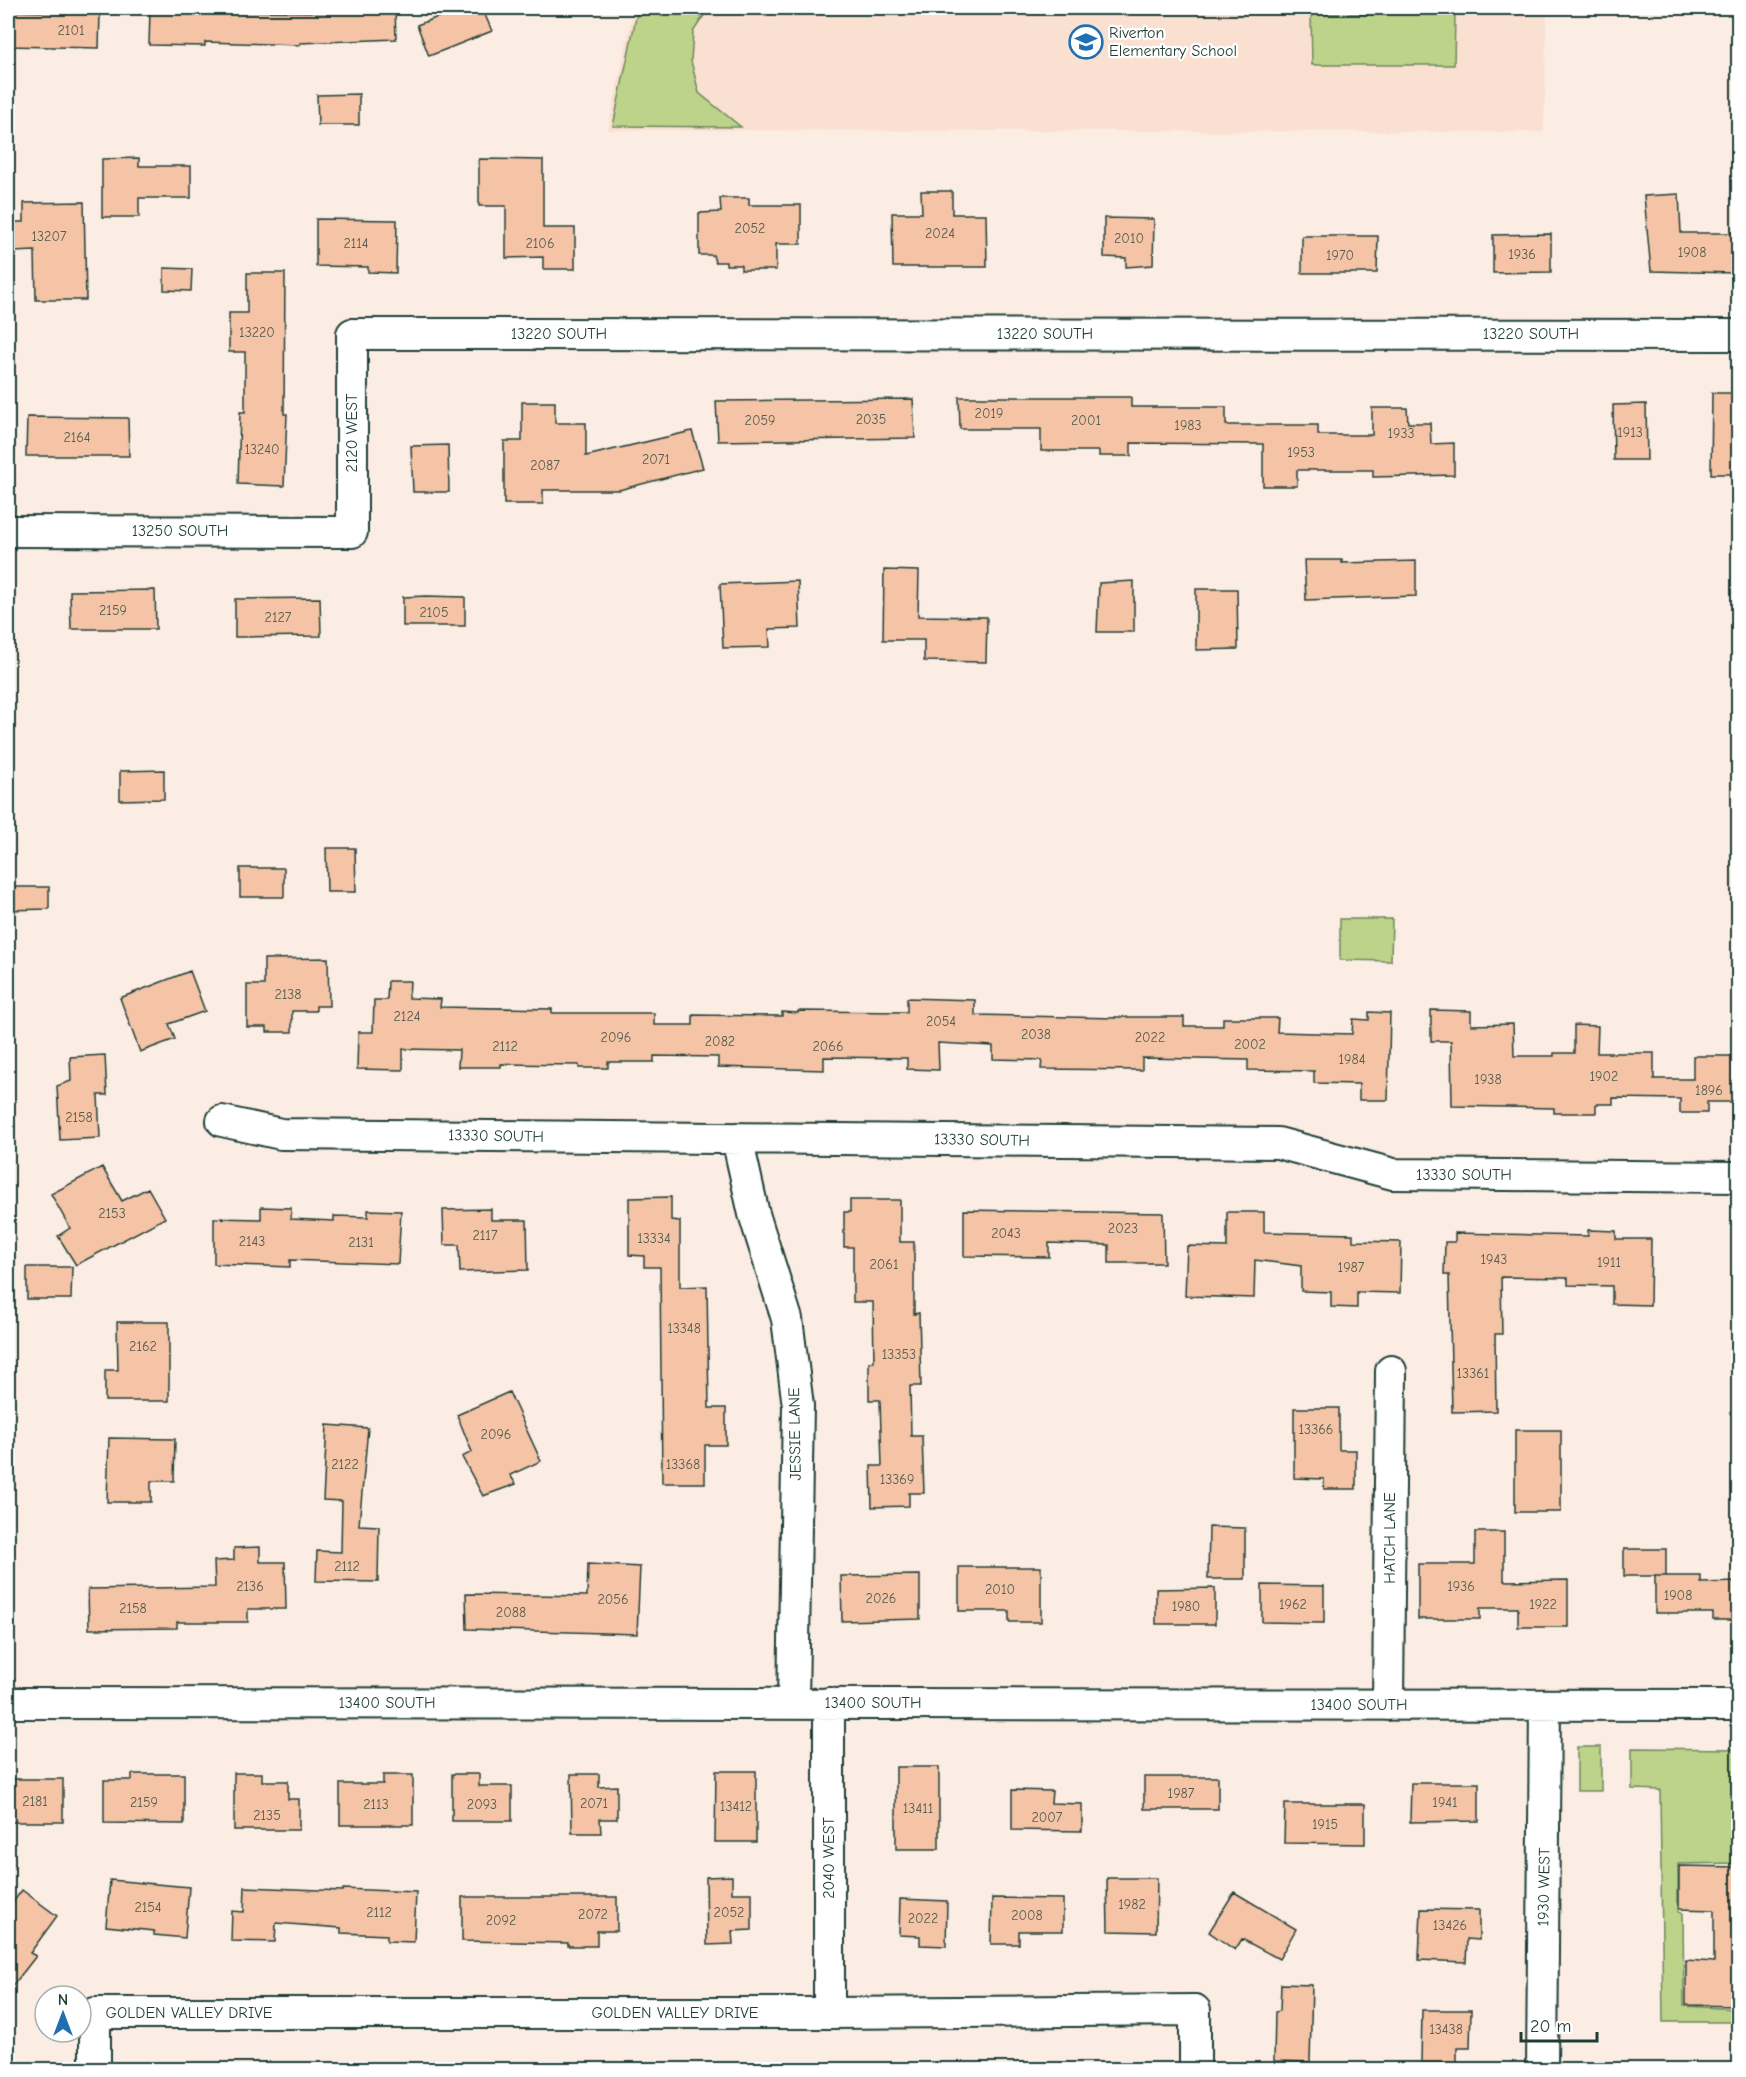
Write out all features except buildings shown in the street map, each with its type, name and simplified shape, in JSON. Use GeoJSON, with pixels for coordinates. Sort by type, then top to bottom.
{"type":"FeatureCollection","features":[{"type":"Feature","properties":{"kind":"street","name":"13220 SOUTH"},"geometry":{"type":"LineString","coordinates":[[352,334],[1738,335]]}},
{"type":"Feature","properties":{"kind":"street","name":"2120 WEST"},"geometry":{"type":"LineString","coordinates":[[352,334],[352,532]]}},
{"type":"Feature","properties":{"kind":"street","name":"13250 SOUTH"},"geometry":{"type":"LineString","coordinates":[[8,531],[352,532]]}},
{"type":"Feature","properties":{"kind":"street","name":"13330 SOUTH"},"geometry":{"type":"LineString","coordinates":[[222,1121],[281,1134],[1278,1143],[1393,1174],[1738,1177]]}},
{"type":"Feature","properties":{"kind":"street","name":"JESSIE LANE"},"geometry":{"type":"LineString","coordinates":[[737,1138],[754,1214],[787,1320],[798,1406],[793,1702]]}},
{"type":"Feature","properties":{"kind":"street","name":"HATCH LANE"},"geometry":{"type":"LineString","coordinates":[[1388,1705],[1391,1371]]}},
{"type":"Feature","properties":{"kind":"street","name":"13400 SOUTH"},"geometry":{"type":"LineString","coordinates":[[8,1703],[793,1702],[1738,1705]]}},
{"type":"Feature","properties":{"kind":"street","name":"2040 WEST"},"geometry":{"type":"LineString","coordinates":[[829,1703],[829,2013]]}},
{"type":"Feature","properties":{"kind":"street","name":"1930 WEST"},"geometry":{"type":"LineString","coordinates":[[1542,2070],[1545,1705]]}},
{"type":"Feature","properties":{"kind":"street","name":"GOLDEN VALLEY DRIVE"},"geometry":{"type":"LineString","coordinates":[[95,2070],[95,2013],[829,2013],[1195,2010],[1195,2070]]}},
{"type":"Feature","properties":{"kind":"shaded area","name":"Riverton Elementary School"},"geometry":{"type":"Polygon","coordinates":[[[634,8],[1547,8],[1544,132],[608,130],[634,8]]]}},
{"type":"Feature","properties":{"kind":"green space"},"geometry":{"type":"Polygon","coordinates":[[[638,8],[709,8],[693,32],[691,61],[699,93],[741,127],[613,126],[638,8]]]}},
{"type":"Feature","properties":{"kind":"green space"},"geometry":{"type":"Polygon","coordinates":[[[1311,14],[1455,14],[1454,65],[1312,65],[1311,14]]]}},
{"type":"Feature","properties":{"kind":"green space"},"geometry":{"type":"Polygon","coordinates":[[[1340,919],[1392,919],[1391,961],[1340,960],[1340,919]]]}},
{"type":"Feature","properties":{"kind":"green space"},"geometry":{"type":"Polygon","coordinates":[[[1577,1747],[1601,1747],[1601,1791],[1577,1791],[1577,1747]]]}},
{"type":"Feature","properties":{"kind":"green space"},"geometry":{"type":"Polygon","coordinates":[[[1632,1748],[1738,1749],[1738,1863],[1678,1864],[1678,1912],[1683,1913],[1684,2006],[1738,2009],[1738,2022],[1663,2022],[1660,1790],[1632,1789],[1632,1748]]]}},
{"type":"Feature","properties":{"kind":"place","name":"Riverton Elementary School"},"geometry":{"type":"Point","coordinates":[1086,42]}}]}
